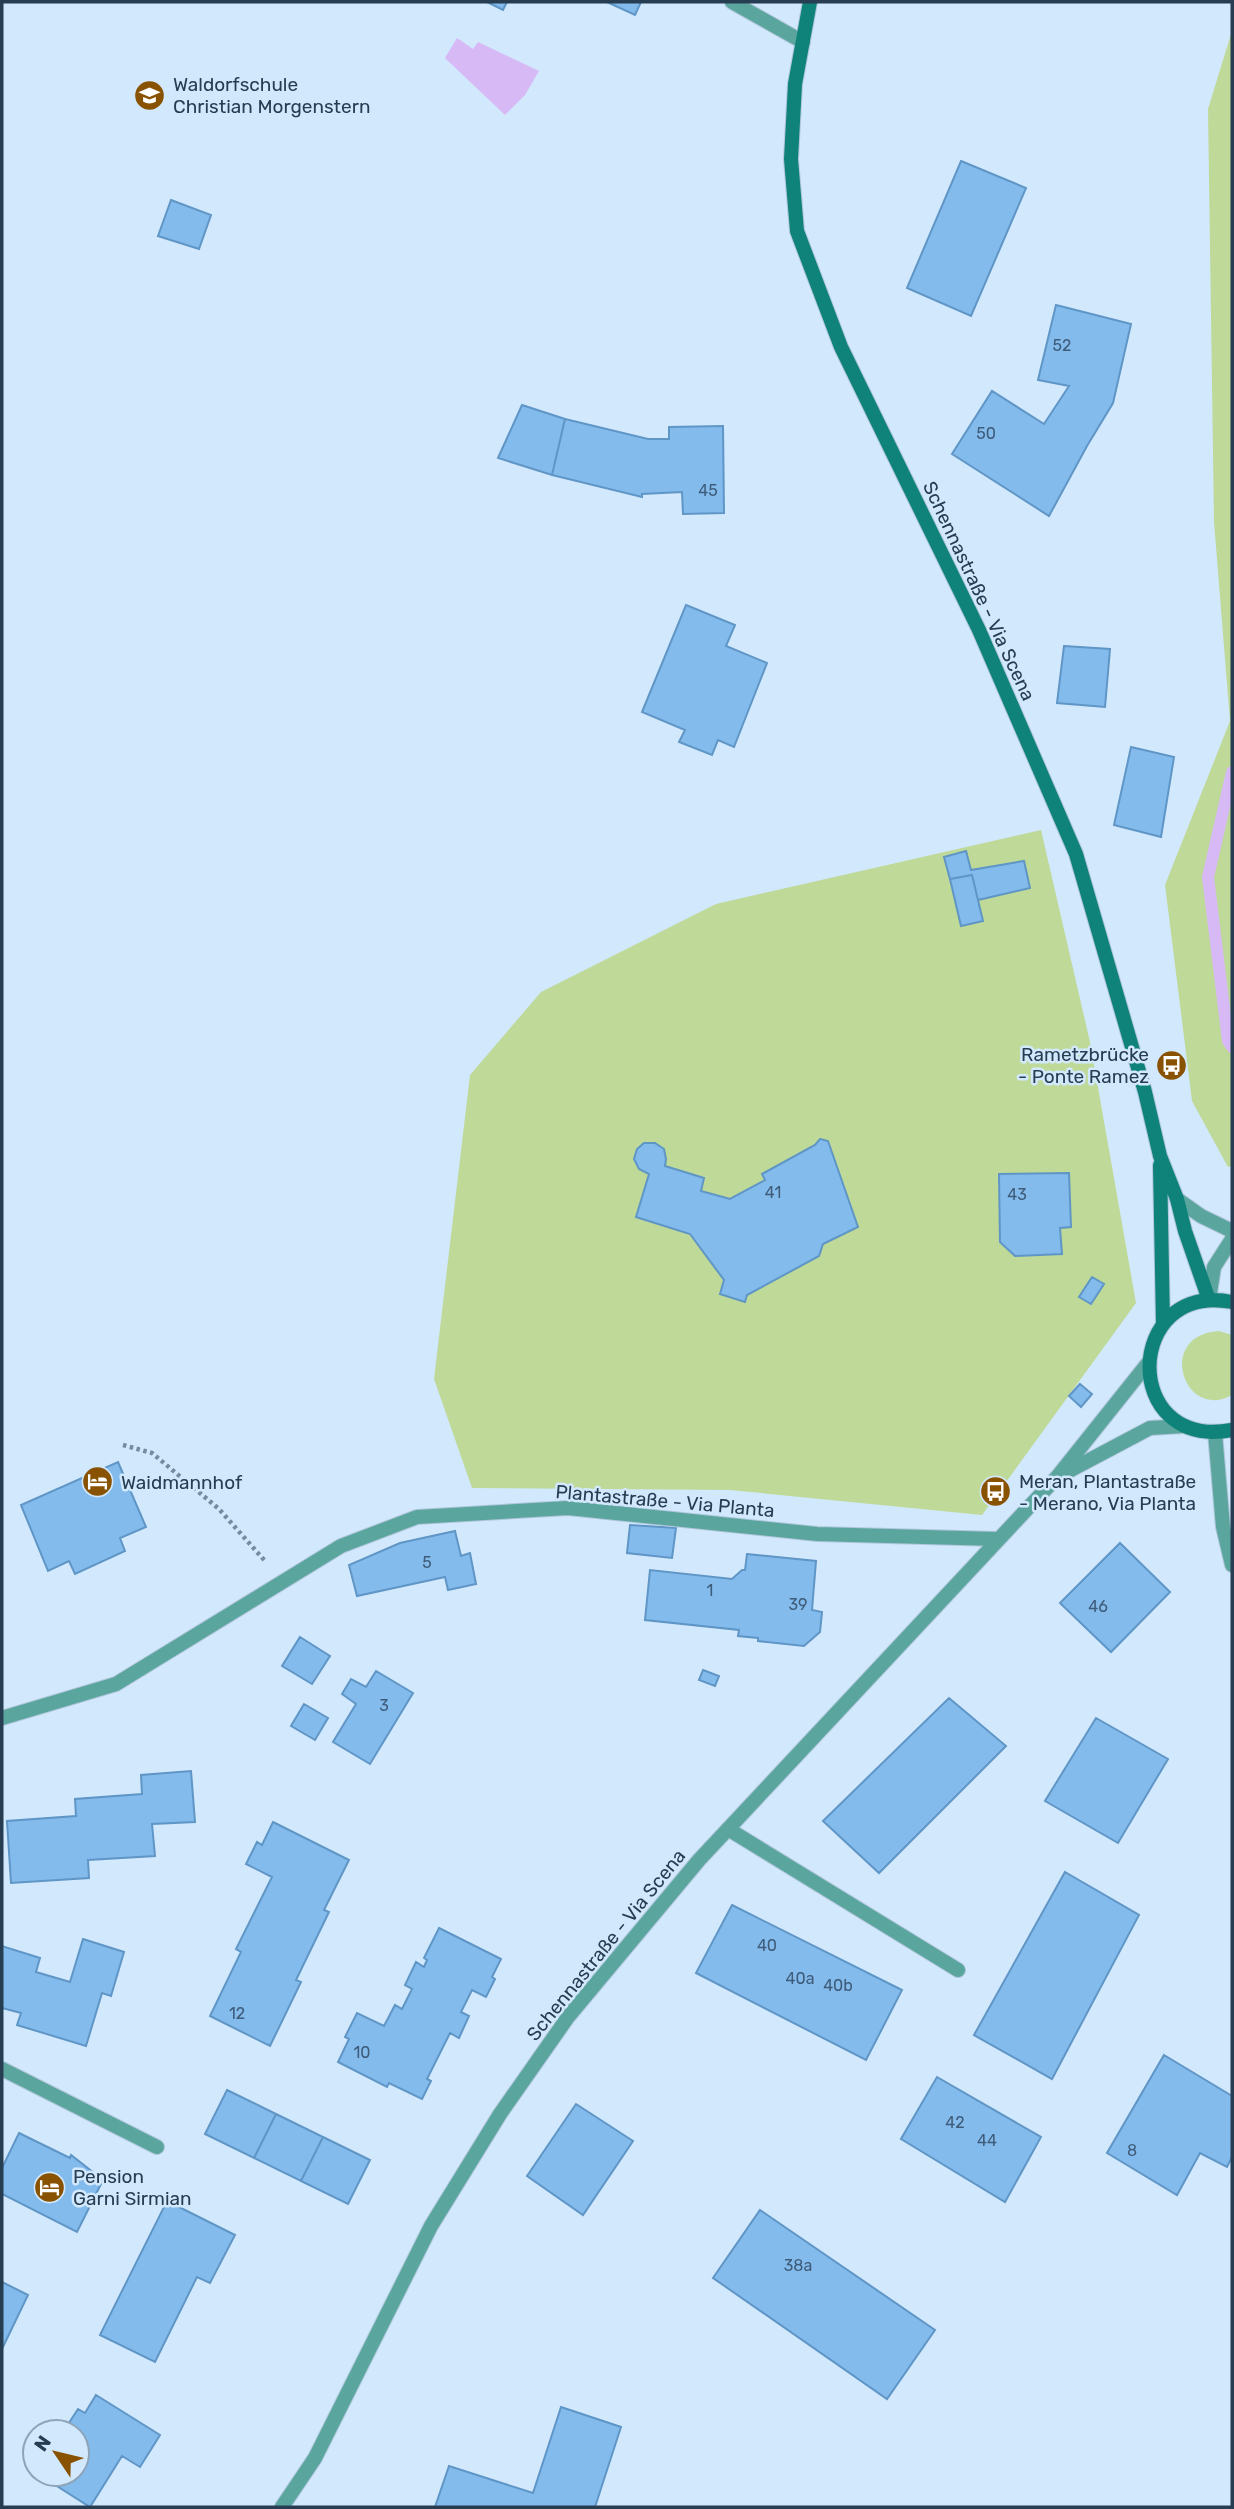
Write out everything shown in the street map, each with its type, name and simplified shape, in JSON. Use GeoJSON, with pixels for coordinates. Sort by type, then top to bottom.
{"type":"FeatureCollection","features":[{"type":"Feature","properties":{"kind":"main road","name":"Schennastraße - Via Scena"},"geometry":{"type":"LineString","coordinates":[[810,2],[795,84],[791,159],[797,231],[841,347],[979,630],[1076,854],[1145,1092],[1160,1156],[1178,1199],[1185,1231],[1209,1300]]}},
{"type":"Feature","properties":{"kind":"main road","name":"Schennastraße - Via Scena"},"geometry":{"type":"LineString","coordinates":[[1160,1156],[1164,1324]]}},
{"type":"Feature","properties":{"kind":"main road"},"geometry":{"type":"LineString","coordinates":[[1232,1302],[1209,1300],[1188,1305],[1164,1324],[1153,1342],[1148,1363],[1150,1382],[1157,1400],[1169,1415],[1184,1426],[1199,1432],[1232,1430]]}},
{"type":"Feature","properties":{"kind":"street"},"geometry":{"type":"LineString","coordinates":[[732,2],[803,42]]}},
{"type":"Feature","properties":{"kind":"street"},"geometry":{"type":"LineString","coordinates":[[1178,1199],[1201,1216],[1232,1231]]}},
{"type":"Feature","properties":{"kind":"street"},"geometry":{"type":"LineString","coordinates":[[1209,1300],[1214,1267],[1232,1239]]}},
{"type":"Feature","properties":{"kind":"street","name":"Schennastraße - Via Scena"},"geometry":{"type":"LineString","coordinates":[[282,2507],[315,2458],[431,2227],[500,2114],[568,2018],[685,1876],[1057,1477],[1148,1363]]}},
{"type":"Feature","properties":{"kind":"street","name":"Schennastraße - Via Scena"},"geometry":{"type":"LineString","coordinates":[[1057,1477],[1150,1428],[1184,1426]]}},
{"type":"Feature","properties":{"kind":"street"},"geometry":{"type":"LineString","coordinates":[[1215,1433],[1222,1515],[1232,1565]]}},
{"type":"Feature","properties":{"kind":"street","name":"Plantastraße - Via Planta"},"geometry":{"type":"LineString","coordinates":[[2,1718],[116,1684],[341,1546],[417,1517],[568,1508],[817,1534],[997,1539]]}},
{"type":"Feature","properties":{"kind":"street"},"geometry":{"type":"LineString","coordinates":[[728,1829],[958,1969]]}},
{"type":"Feature","properties":{"kind":"street"},"geometry":{"type":"LineString","coordinates":[[2,2069],[157,2147]]}},
{"type":"Feature","properties":{"kind":"path"},"geometry":{"type":"LineString","coordinates":[[122,1445],[152,1453],[209,1501],[282,1580]]}},
{"type":"Feature","properties":{"kind":"green space"},"geometry":{"type":"Polygon","coordinates":[[[1232,31],[1232,1166],[1228,1167],[1192,1101],[1165,885],[1230,721],[1214,522],[1208,109],[1232,31]]]}},
{"type":"Feature","properties":{"kind":"green space"},"geometry":{"type":"Polygon","coordinates":[[[1041,830],[1090,1042],[1136,1303],[982,1515],[730,1490],[472,1488],[434,1379],[470,1075],[541,992],[716,904],[1041,830]]]}},
{"type":"Feature","properties":{"kind":"green space"},"geometry":{"type":"Polygon","coordinates":[[[1219,1331],[1232,1335],[1232,1395],[1215,1400],[1201,1397],[1190,1388],[1184,1375],[1182,1360],[1187,1346],[1199,1336],[1219,1331]]]}},
{"type":"Feature","properties":{"kind":"shaded area"},"geometry":{"type":"Polygon","coordinates":[[[457,38],[473,49],[478,42],[539,71],[525,95],[505,115],[445,58],[457,38]]]}},
{"type":"Feature","properties":{"kind":"building"},"geometry":{"type":"Polygon","coordinates":[[[487,2],[507,2],[503,10],[487,2]]]}},
{"type":"Feature","properties":{"kind":"building"},"geometry":{"type":"Polygon","coordinates":[[[607,2],[641,2],[635,15],[607,2]]]}},
{"type":"Feature","properties":{"kind":"building"},"geometry":{"type":"Polygon","coordinates":[[[961,161],[1026,188],[971,316],[907,288],[961,161]]]}},
{"type":"Feature","properties":{"kind":"building"},"geometry":{"type":"Polygon","coordinates":[[[171,200],[211,215],[199,249],[158,236],[171,200]]]}},
{"type":"Feature","properties":{"kind":"building"},"geometry":{"type":"Polygon","coordinates":[[[1056,305],[1131,324],[1113,403],[1049,516],[952,454],[992,391],[1044,424],[1069,386],[1038,380],[1056,305]]]}},
{"type":"Feature","properties":{"kind":"building"},"geometry":{"type":"Polygon","coordinates":[[[522,405],[565,419],[552,475],[498,458],[522,405]]]}},
{"type":"Feature","properties":{"kind":"building"},"geometry":{"type":"Polygon","coordinates":[[[565,419],[648,439],[669,439],[669,427],[723,426],[724,513],[683,514],[682,492],[642,494],[642,497],[552,475],[565,419]]]}},
{"type":"Feature","properties":{"kind":"building"},"geometry":{"type":"Polygon","coordinates":[[[686,605],[735,625],[726,646],[767,663],[734,747],[718,740],[712,755],[679,742],[685,730],[642,712],[686,605]]]}},
{"type":"Feature","properties":{"kind":"building"},"geometry":{"type":"Polygon","coordinates":[[[1064,646],[1110,649],[1105,707],[1057,703],[1064,646]]]}},
{"type":"Feature","properties":{"kind":"building"},"geometry":{"type":"Polygon","coordinates":[[[1131,747],[1174,757],[1161,837],[1114,825],[1131,747]]]}},
{"type":"Feature","properties":{"kind":"building"},"geometry":{"type":"Polygon","coordinates":[[[966,851],[971,870],[1024,861],[1030,888],[978,900],[972,875],[950,879],[944,857],[966,851]]]}},
{"type":"Feature","properties":{"kind":"building"},"geometry":{"type":"Polygon","coordinates":[[[972,875],[983,921],[961,926],[950,879],[972,875]]]}},
{"type":"Feature","properties":{"kind":"building"},"geometry":{"type":"Polygon","coordinates":[[[820,1139],[828,1141],[858,1227],[823,1244],[819,1256],[747,1295],[745,1302],[720,1294],[724,1280],[690,1234],[636,1217],[649,1174],[639,1169],[634,1159],[637,1149],[644,1143],[655,1143],[664,1149],[665,1166],[704,1178],[701,1191],[730,1199],[765,1180],[762,1174],[815,1145],[820,1139]]]}},
{"type":"Feature","properties":{"kind":"building"},"geometry":{"type":"Polygon","coordinates":[[[1069,1173],[1071,1227],[1060,1228],[1062,1254],[1015,1256],[1000,1242],[999,1174],[1069,1173]]]}},
{"type":"Feature","properties":{"kind":"building"},"geometry":{"type":"Polygon","coordinates":[[[1092,1277],[1104,1284],[1091,1304],[1079,1297],[1092,1277]]]}},
{"type":"Feature","properties":{"kind":"building"},"geometry":{"type":"Polygon","coordinates":[[[1080,1384],[1092,1394],[1081,1407],[1069,1396],[1080,1384]]]}},
{"type":"Feature","properties":{"kind":"building"},"geometry":{"type":"Polygon","coordinates":[[[118,1462],[146,1527],[120,1538],[125,1551],[75,1574],[69,1561],[48,1571],[21,1505],[118,1462]]]}},
{"type":"Feature","properties":{"kind":"building"},"geometry":{"type":"Polygon","coordinates":[[[630,1525],[676,1528],[672,1558],[627,1553],[630,1525]]]}},
{"type":"Feature","properties":{"kind":"building"},"geometry":{"type":"Polygon","coordinates":[[[455,1531],[461,1556],[470,1553],[476,1584],[448,1590],[445,1577],[357,1596],[349,1565],[400,1543],[455,1531]]]}},
{"type":"Feature","properties":{"kind":"building"},"geometry":{"type":"Polygon","coordinates":[[[1120,1543],[1170,1592],[1111,1652],[1060,1603],[1120,1543]]]}},
{"type":"Feature","properties":{"kind":"building"},"geometry":{"type":"Polygon","coordinates":[[[747,1554],[816,1561],[812,1610],[822,1612],[820,1632],[804,1646],[758,1641],[758,1638],[738,1636],[739,1630],[645,1620],[650,1570],[732,1579],[745,1570],[747,1554]]]}},
{"type":"Feature","properties":{"kind":"building"},"geometry":{"type":"Polygon","coordinates":[[[300,1637],[330,1656],[312,1684],[282,1666],[300,1637]]]}},
{"type":"Feature","properties":{"kind":"building"},"geometry":{"type":"Polygon","coordinates":[[[703,1670],[719,1676],[715,1686],[699,1680],[703,1670]]]}},
{"type":"Feature","properties":{"kind":"building"},"geometry":{"type":"Polygon","coordinates":[[[376,1671],[413,1693],[370,1764],[333,1742],[356,1704],[342,1694],[351,1679],[366,1687],[376,1671]]]}},
{"type":"Feature","properties":{"kind":"building"},"geometry":{"type":"Polygon","coordinates":[[[949,1698],[1006,1746],[879,1873],[823,1821],[949,1698]]]}},
{"type":"Feature","properties":{"kind":"building"},"geometry":{"type":"Polygon","coordinates":[[[304,1704],[328,1718],[315,1740],[291,1726],[304,1704]]]}},
{"type":"Feature","properties":{"kind":"building"},"geometry":{"type":"Polygon","coordinates":[[[1096,1718],[1168,1759],[1118,1843],[1045,1801],[1096,1718]]]}},
{"type":"Feature","properties":{"kind":"building"},"geometry":{"type":"Polygon","coordinates":[[[191,1771],[195,1822],[152,1824],[155,1856],[88,1860],[89,1878],[11,1883],[7,1821],[76,1816],[75,1799],[142,1794],[141,1775],[191,1771]]]}},
{"type":"Feature","properties":{"kind":"building"},"geometry":{"type":"Polygon","coordinates":[[[273,1822],[349,1860],[324,1910],[329,1912],[296,1980],[301,1982],[270,2046],[210,2016],[241,1952],[236,1949],[272,1877],[246,1864],[257,1842],[262,1845],[273,1822]]]}},
{"type":"Feature","properties":{"kind":"building"},"geometry":{"type":"Polygon","coordinates":[[[1065,1872],[1139,1915],[1052,2079],[974,2035],[1065,1872]]]}},
{"type":"Feature","properties":{"kind":"building"},"geometry":{"type":"Polygon","coordinates":[[[732,1905],[902,1990],[866,2060],[696,1973],[732,1905]]]}},
{"type":"Feature","properties":{"kind":"building"},"geometry":{"type":"Polygon","coordinates":[[[439,1928],[501,1959],[486,1997],[472,1990],[461,2012],[469,2016],[459,2038],[450,2033],[427,2079],[431,2081],[422,2099],[389,2083],[387,2087],[338,2062],[349,2039],[345,2037],[357,2013],[384,2026],[395,2005],[402,2009],[412,1989],[405,1985],[416,1962],[424,1967],[427,1960],[424,1958],[439,1928]]]}},
{"type":"Feature","properties":{"kind":"building"},"geometry":{"type":"Polygon","coordinates":[[[83,1939],[124,1952],[111,1996],[102,1993],[86,2046],[17,2025],[21,2013],[2,2008],[2,1946],[40,1958],[36,1972],[70,1982],[83,1939]]]}},
{"type":"Feature","properties":{"kind":"building"},"geometry":{"type":"Polygon","coordinates":[[[1164,2055],[1232,2096],[1232,2157],[1227,2167],[1200,2153],[1177,2195],[1107,2153],[1164,2055]]]}},
{"type":"Feature","properties":{"kind":"building"},"geometry":{"type":"Polygon","coordinates":[[[937,2077],[1041,2137],[1005,2202],[901,2139],[937,2077]]]}},
{"type":"Feature","properties":{"kind":"building"},"geometry":{"type":"Polygon","coordinates":[[[227,2090],[276,2114],[254,2158],[205,2134],[227,2090]]]}},
{"type":"Feature","properties":{"kind":"building"},"geometry":{"type":"Polygon","coordinates":[[[576,2104],[633,2141],[583,2215],[527,2176],[576,2104]]]}},
{"type":"Feature","properties":{"kind":"building"},"geometry":{"type":"Polygon","coordinates":[[[276,2114],[323,2137],[301,2181],[254,2158],[276,2114]]]}},
{"type":"Feature","properties":{"kind":"building","name":"Pension Garni Sirmian"},"geometry":{"type":"Polygon","coordinates":[[[19,2133],[70,2158],[71,2155],[103,2180],[77,2232],[2,2194],[2,2168],[19,2133]]]}},
{"type":"Feature","properties":{"kind":"building"},"geometry":{"type":"Polygon","coordinates":[[[323,2137],[370,2160],[348,2204],[301,2181],[323,2137]]]}},
{"type":"Feature","properties":{"kind":"building"},"geometry":{"type":"Polygon","coordinates":[[[167,2201],[235,2235],[210,2283],[197,2277],[155,2362],[100,2335],[167,2201]]]}},
{"type":"Feature","properties":{"kind":"building"},"geometry":{"type":"Polygon","coordinates":[[[760,2210],[935,2330],[887,2399],[713,2278],[760,2210]]]}},
{"type":"Feature","properties":{"kind":"building"},"geometry":{"type":"Polygon","coordinates":[[[2,2282],[28,2295],[2,2349],[2,2282]]]}},
{"type":"Feature","properties":{"kind":"building"},"geometry":{"type":"Polygon","coordinates":[[[96,2395],[160,2435],[140,2467],[122,2456],[90,2507],[60,2488],[91,2488],[91,2418],[72,2418],[78,2409],[85,2413],[96,2395]]]}},
{"type":"Feature","properties":{"kind":"building"},"geometry":{"type":"Polygon","coordinates":[[[561,2407],[621,2427],[595,2507],[435,2507],[449,2466],[533,2493],[561,2407]]]}},
{"type":"Feature","properties":{"kind":"waterway"},"geometry":{"type":"LineString","coordinates":[[1232,772],[1208,877],[1228,1041],[1232,1047]]}},
{"type":"Feature","properties":{"kind":"place","name":"Waldorfschule Christian Morgenstern"},"geometry":{"type":"Point","coordinates":[150,95]}},
{"type":"Feature","properties":{"kind":"place","name":"Rametzbrücke - Ponte Ramez"},"geometry":{"type":"Point","coordinates":[1172,1065]}},
{"type":"Feature","properties":{"kind":"place","name":"Waidmannhof"},"geometry":{"type":"Point","coordinates":[98,1482]}},
{"type":"Feature","properties":{"kind":"place","name":"Meran, Plantastraße - Merano, Via Planta"},"geometry":{"type":"Point","coordinates":[996,1492]}},
{"type":"Feature","properties":{"kind":"place","name":"Pension Garni Sirmian"},"geometry":{"type":"Point","coordinates":[50,2187]}}]}
